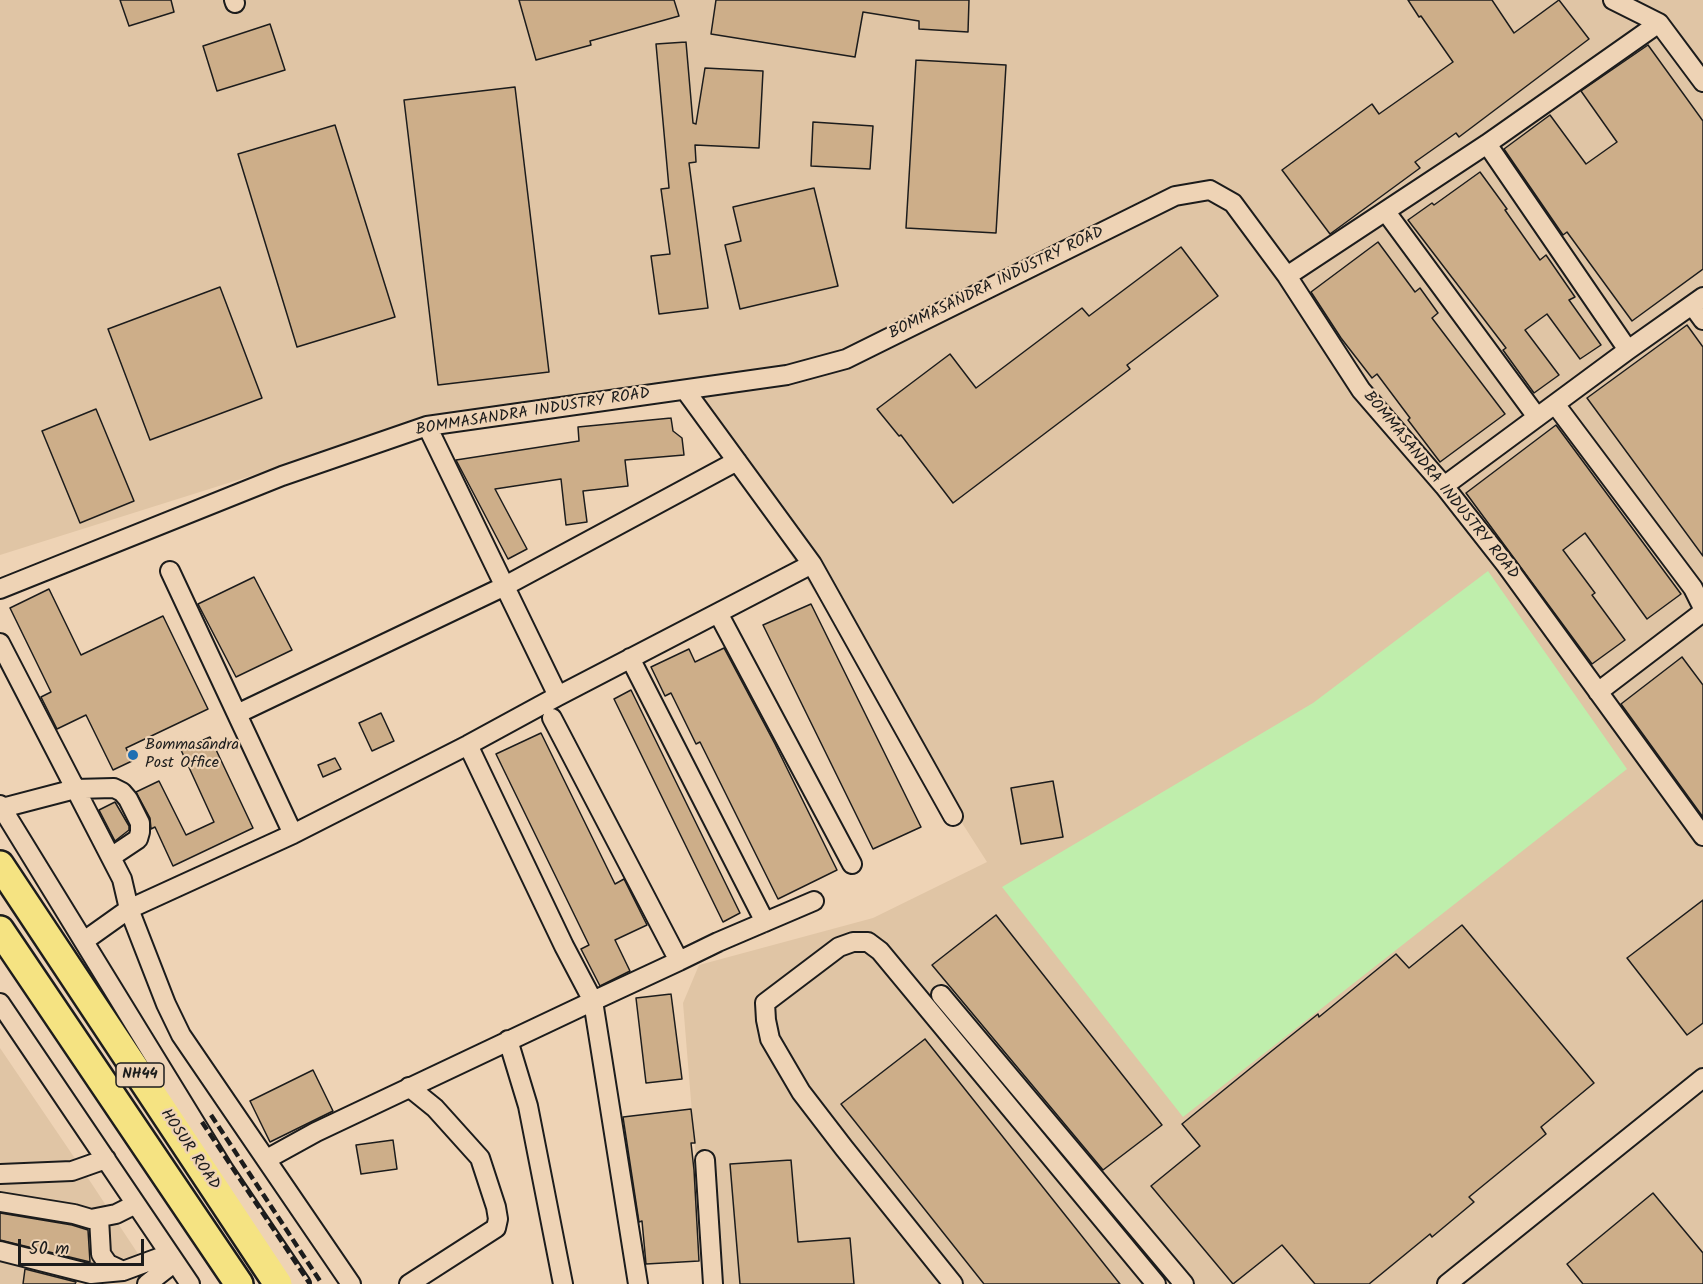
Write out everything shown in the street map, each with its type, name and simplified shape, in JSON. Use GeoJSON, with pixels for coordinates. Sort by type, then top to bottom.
{"type":"FeatureCollection","features":[{"type":"Feature","properties":{"kind":"highway","name":"HOSUR ROAD"},"geometry":{"type":"LineString","coordinates":[[0,866],[278,1284]]}},
{"type":"Feature","properties":{"kind":"highway","name":"HOSUR ROAD"},"geometry":{"type":"LineString","coordinates":[[0,930],[239,1284]]}},
{"type":"Feature","properties":{"kind":"street"},"geometry":{"type":"LineString","coordinates":[[1613,0],[1659,23],[1702,78]]}},
{"type":"Feature","properties":{"kind":"street"},"geometry":{"type":"LineString","coordinates":[[1287,276],[1487,144],[1659,23]]}},
{"type":"Feature","properties":{"kind":"street"},"geometry":{"type":"LineString","coordinates":[[1487,144],[1628,350]]}},
{"type":"Feature","properties":{"kind":"street","name":"BOMMASANDRA INDUSTRY ROAD"},"geometry":{"type":"LineString","coordinates":[[0,589],[282,476],[427,426],[787,375],[846,358],[1175,196],[1210,190],[1233,203],[1287,276],[1361,390],[1444,486],[1506,565],[1703,836]]}},
{"type":"Feature","properties":{"kind":"street"},"geometry":{"type":"LineString","coordinates":[[1386,212],[1537,417]]}},
{"type":"Feature","properties":{"kind":"street"},"geometry":{"type":"LineString","coordinates":[[1444,486],[1697,301],[1703,320]]}},
{"type":"Feature","properties":{"kind":"street"},"geometry":{"type":"LineString","coordinates":[[686,390],[812,564],[952,816]]}},
{"type":"Feature","properties":{"kind":"street"},"geometry":{"type":"LineString","coordinates":[[1555,404],[1693,588],[1703,610],[1598,692]]}},
{"type":"Feature","properties":{"kind":"street"},"geometry":{"type":"LineString","coordinates":[[427,426],[558,696]]}},
{"type":"Feature","properties":{"kind":"street"},"geometry":{"type":"LineString","coordinates":[[237,714],[505,586],[737,461]]}},
{"type":"Feature","properties":{"kind":"street"},"geometry":{"type":"LineString","coordinates":[[84,940],[129,909],[293,834],[468,745],[812,564]]}},
{"type":"Feature","properties":{"kind":"street"},"geometry":{"type":"LineString","coordinates":[[170,571],[293,834]]}},
{"type":"Feature","properties":{"kind":"street"},"geometry":{"type":"LineString","coordinates":[[718,613],[852,864]]}},
{"type":"Feature","properties":{"kind":"street"},"geometry":{"type":"LineString","coordinates":[[0,643],[122,879],[129,909],[166,1004],[181,1035],[351,1284]]}},
{"type":"Feature","properties":{"kind":"street"},"geometry":{"type":"LineString","coordinates":[[630,658],[765,922]]}},
{"type":"Feature","properties":{"kind":"street"},"geometry":{"type":"LineString","coordinates":[[552,718],[679,961]]}},
{"type":"Feature","properties":{"kind":"street"},"geometry":{"type":"LineString","coordinates":[[468,745],[564,946],[593,1001],[638,1284]]}},
{"type":"Feature","properties":{"kind":"street"},"geometry":{"type":"LineString","coordinates":[[111,857],[138,839],[140,823],[128,799],[114,788],[75,789],[1,807],[224,1170],[301,1284]]}},
{"type":"Feature","properties":{"kind":"street"},"geometry":{"type":"LineString","coordinates":[[267,1159],[315,1132],[508,1040],[814,901]]}},
{"type":"Feature","properties":{"kind":"street"},"geometry":{"type":"LineString","coordinates":[[952,1284],[801,1092],[770,1039],[765,1020],[765,1003],[839,947],[853,942],[867,942],[880,951],[1156,1284]]}},
{"type":"Feature","properties":{"kind":"street"},"geometry":{"type":"LineString","coordinates":[[941,995],[1184,1284]]}},
{"type":"Feature","properties":{"kind":"street"},"geometry":{"type":"LineString","coordinates":[[0,1003],[190,1284]]}},
{"type":"Feature","properties":{"kind":"street"},"geometry":{"type":"LineString","coordinates":[[152,1052],[181,1035]]}},
{"type":"Feature","properties":{"kind":"street"},"geometry":{"type":"LineString","coordinates":[[508,1040],[528,1106],[563,1284]]}},
{"type":"Feature","properties":{"kind":"street"},"geometry":{"type":"LineString","coordinates":[[1447,1284],[1703,1078]]}},
{"type":"Feature","properties":{"kind":"street"},"geometry":{"type":"LineString","coordinates":[[409,1087],[435,1108],[480,1158],[498,1219],[496,1228],[409,1284]]}},
{"type":"Feature","properties":{"kind":"street"},"geometry":{"type":"LineString","coordinates":[[0,1174],[72,1171],[106,1159]]}},
{"type":"Feature","properties":{"kind":"street"},"geometry":{"type":"LineString","coordinates":[[705,1160],[713,1284]]}},
{"type":"Feature","properties":{"kind":"street"},"geometry":{"type":"LineString","coordinates":[[0,1202],[91,1219],[116,1214],[136,1204]]}},
{"type":"Feature","properties":{"kind":"street"},"geometry":{"type":"LineString","coordinates":[[99,1218],[101,1254],[108,1264],[123,1271]]}},
{"type":"Feature","properties":{"kind":"street"},"geometry":{"type":"LineString","coordinates":[[0,1251],[91,1274],[123,1271],[172,1258]]}},
{"type":"Feature","properties":{"kind":"street"},"geometry":{"type":"LineString","coordinates":[[147,1284],[172,1258]]}},
{"type":"Feature","properties":{"kind":"shaded area"},"geometry":{"type":"Polygon","coordinates":[[[0,0],[1703,0],[1703,1284],[706,1284],[683,1003],[699,965],[873,918],[987,862],[679,380],[441,416],[0,555],[0,0]]]}},
{"type":"Feature","properties":{"kind":"shaded area"},"geometry":{"type":"Polygon","coordinates":[[[0,1048],[76,1160],[158,1284],[0,1284],[0,1048]]]}},
{"type":"Feature","properties":{"kind":"green space"},"geometry":{"type":"Polygon","coordinates":[[[1488,571],[1627,769],[1183,1117],[1002,887],[1313,703],[1488,571]]]}},
{"type":"Feature","properties":{"kind":"building"},"geometry":{"type":"Polygon","coordinates":[[[120,0],[171,0],[174,12],[129,26],[120,0]]]}},
{"type":"Feature","properties":{"kind":"building"},"geometry":{"type":"Polygon","coordinates":[[[519,0],[674,0],[679,16],[590,41],[591,45],[536,60],[519,0]]]}},
{"type":"Feature","properties":{"kind":"building"},"geometry":{"type":"Polygon","coordinates":[[[716,0],[969,0],[968,32],[919,29],[919,21],[863,12],[855,57],[711,34],[716,0]]]}},
{"type":"Feature","properties":{"kind":"building"},"geometry":{"type":"Polygon","coordinates":[[[1408,0],[1492,0],[1514,33],[1559,0],[1589,39],[1459,137],[1456,133],[1415,162],[1420,168],[1330,234],[1282,170],[1372,104],[1379,114],[1453,62],[1408,0]]]}},
{"type":"Feature","properties":{"kind":"building"},"geometry":{"type":"Polygon","coordinates":[[[270,24],[285,70],[217,91],[203,46],[270,24]]]}},
{"type":"Feature","properties":{"kind":"building"},"geometry":{"type":"Polygon","coordinates":[[[686,42],[693,123],[696,124],[705,68],[763,71],[759,148],[695,145],[696,162],[689,163],[708,308],[659,314],[651,256],[670,254],[661,189],[669,188],[656,44],[686,42]]]}},
{"type":"Feature","properties":{"kind":"building"},"geometry":{"type":"Polygon","coordinates":[[[1648,45],[1703,121],[1703,269],[1632,321],[1567,232],[1563,235],[1504,149],[1550,115],[1586,164],[1617,142],[1581,91],[1648,45]]]}},
{"type":"Feature","properties":{"kind":"building"},"geometry":{"type":"Polygon","coordinates":[[[916,60],[1006,65],[996,233],[906,228],[916,60]]]}},
{"type":"Feature","properties":{"kind":"building"},"geometry":{"type":"Polygon","coordinates":[[[515,87],[549,372],[438,385],[404,100],[515,87]]]}},
{"type":"Feature","properties":{"kind":"building"},"geometry":{"type":"Polygon","coordinates":[[[813,122],[873,126],[870,169],[811,166],[813,122]]]}},
{"type":"Feature","properties":{"kind":"building"},"geometry":{"type":"Polygon","coordinates":[[[335,125],[395,317],[297,347],[238,154],[335,125]]]}},
{"type":"Feature","properties":{"kind":"building"},"geometry":{"type":"Polygon","coordinates":[[[1480,172],[1540,260],[1546,255],[1575,297],[1569,300],[1601,345],[1580,359],[1547,314],[1525,330],[1559,375],[1534,393],[1503,350],[1506,348],[1408,220],[1432,203],[1434,205],[1480,172]]]}},
{"type":"Feature","properties":{"kind":"building"},"geometry":{"type":"Polygon","coordinates":[[[814,188],[838,286],[740,309],[725,245],[741,241],[733,207],[814,188]]]}},
{"type":"Feature","properties":{"kind":"building"},"geometry":{"type":"Polygon","coordinates":[[[1378,242],[1415,292],[1420,288],[1438,313],[1432,318],[1505,414],[1440,462],[1377,374],[1372,378],[1341,338],[1311,292],[1378,242]]]}},
{"type":"Feature","properties":{"kind":"building"},"geometry":{"type":"Polygon","coordinates":[[[1181,247],[1218,296],[1127,365],[1130,369],[953,503],[901,435],[899,436],[877,409],[950,354],[976,388],[1082,308],[1089,316],[1181,247]]]}},
{"type":"Feature","properties":{"kind":"building"},"geometry":{"type":"Polygon","coordinates":[[[220,287],[262,398],[150,440],[108,329],[220,287]]]}},
{"type":"Feature","properties":{"kind":"building"},"geometry":{"type":"Polygon","coordinates":[[[1687,325],[1703,347],[1703,556],[1587,398],[1687,325]]]}},
{"type":"Feature","properties":{"kind":"building"},"geometry":{"type":"Polygon","coordinates":[[[96,409],[134,501],[80,523],[42,431],[96,409]]]}},
{"type":"Feature","properties":{"kind":"building"},"geometry":{"type":"Polygon","coordinates":[[[671,418],[673,431],[682,438],[684,455],[625,460],[628,486],[583,491],[587,522],[566,525],[561,479],[495,489],[527,549],[508,559],[456,460],[579,441],[578,427],[671,418]]]}},
{"type":"Feature","properties":{"kind":"building"},"geometry":{"type":"Polygon","coordinates":[[[1556,425],[1681,594],[1647,619],[1585,533],[1563,550],[1595,593],[1592,595],[1625,640],[1592,664],[1466,493],[1556,425]]]}},
{"type":"Feature","properties":{"kind":"building"},"geometry":{"type":"Polygon","coordinates":[[[254,577],[292,650],[236,677],[198,604],[254,577]]]}},
{"type":"Feature","properties":{"kind":"building"},"geometry":{"type":"Polygon","coordinates":[[[49,589],[81,655],[163,616],[208,709],[126,748],[132,761],[113,770],[86,715],[57,729],[41,697],[51,692],[10,608],[49,589]]]}},
{"type":"Feature","properties":{"kind":"building"},"geometry":{"type":"Polygon","coordinates":[[[811,604],[921,827],[873,849],[763,625],[811,604]]]}},
{"type":"Feature","properties":{"kind":"building"},"geometry":{"type":"Polygon","coordinates":[[[724,648],[775,744],[837,870],[778,899],[700,742],[696,744],[671,693],[665,696],[651,667],[689,649],[695,662],[724,648]]]}},
{"type":"Feature","properties":{"kind":"building"},"geometry":{"type":"Polygon","coordinates":[[[1682,657],[1703,685],[1703,817],[1621,704],[1682,657]]]}},
{"type":"Feature","properties":{"kind":"building"},"geometry":{"type":"Polygon","coordinates":[[[631,690],[740,913],[723,922],[614,699],[631,690]]]}},
{"type":"Feature","properties":{"kind":"building"},"geometry":{"type":"Polygon","coordinates":[[[381,713],[394,741],[372,751],[359,723],[381,713]]]}},
{"type":"Feature","properties":{"kind":"building"},"geometry":{"type":"Polygon","coordinates":[[[541,733],[615,884],[624,879],[647,925],[615,940],[630,971],[600,986],[581,949],[589,945],[496,754],[541,733]]]}},
{"type":"Feature","properties":{"kind":"building"},"geometry":{"type":"Polygon","coordinates":[[[210,737],[253,828],[173,866],[155,827],[151,829],[150,818],[136,792],[159,781],[186,835],[214,822],[181,750],[210,737]]]}},
{"type":"Feature","properties":{"kind":"building"},"geometry":{"type":"Polygon","coordinates":[[[335,758],[341,769],[323,777],[318,765],[335,758]]]}},
{"type":"Feature","properties":{"kind":"building"},"geometry":{"type":"Polygon","coordinates":[[[1053,781],[1063,837],[1021,844],[1011,788],[1053,781]]]}},
{"type":"Feature","properties":{"kind":"building"},"geometry":{"type":"Polygon","coordinates":[[[115,802],[129,830],[115,841],[99,810],[115,802]]]}},
{"type":"Feature","properties":{"kind":"building"},"geometry":{"type":"Polygon","coordinates":[[[1703,900],[1703,1023],[1687,1035],[1627,958],[1703,900]]]}},
{"type":"Feature","properties":{"kind":"building"},"geometry":{"type":"Polygon","coordinates":[[[996,915],[1162,1125],[1103,1170],[932,965],[996,915]]]}},
{"type":"Feature","properties":{"kind":"building"},"geometry":{"type":"Polygon","coordinates":[[[1462,925],[1594,1083],[1541,1127],[1546,1134],[1469,1197],[1474,1202],[1432,1237],[1430,1234],[1369,1284],[1315,1284],[1282,1245],[1233,1284],[1151,1186],[1200,1146],[1182,1124],[1396,954],[1409,968],[1462,925]]]}},
{"type":"Feature","properties":{"kind":"building"},"geometry":{"type":"Polygon","coordinates":[[[671,994],[682,1079],[646,1083],[636,998],[671,994]]]}},
{"type":"Feature","properties":{"kind":"building"},"geometry":{"type":"Polygon","coordinates":[[[925,1039],[1120,1284],[984,1284],[841,1104],[925,1039]]]}},
{"type":"Feature","properties":{"kind":"building"},"geometry":{"type":"Polygon","coordinates":[[[313,1070],[333,1111],[270,1142],[250,1101],[313,1070]]]}},
{"type":"Feature","properties":{"kind":"building"},"geometry":{"type":"Polygon","coordinates":[[[691,1109],[695,1143],[691,1143],[699,1261],[646,1264],[642,1221],[639,1222],[623,1117],[691,1109]]]}},
{"type":"Feature","properties":{"kind":"building"},"geometry":{"type":"Polygon","coordinates":[[[393,1140],[397,1169],[361,1174],[356,1145],[393,1140]]]}},
{"type":"Feature","properties":{"kind":"building"},"geometry":{"type":"Polygon","coordinates":[[[791,1160],[798,1242],[850,1238],[854,1284],[740,1284],[730,1164],[791,1160]]]}},
{"type":"Feature","properties":{"kind":"building"},"geometry":{"type":"Polygon","coordinates":[[[1653,1193],[1703,1253],[1703,1284],[1583,1284],[1567,1264],[1653,1193]]]}},
{"type":"Feature","properties":{"kind":"building"},"geometry":{"type":"Polygon","coordinates":[[[0,1213],[72,1225],[88,1230],[90,1262],[0,1240],[0,1213]]]}},
{"type":"Feature","properties":{"kind":"building"},"geometry":{"type":"Polygon","coordinates":[[[25,1269],[76,1282],[75,1284],[23,1284],[25,1269]]]}},
{"type":"Feature","properties":{"kind":"railway"},"geometry":{"type":"LineString","coordinates":[[211,1115],[322,1284]]}},
{"type":"Feature","properties":{"kind":"railway"},"geometry":{"type":"LineString","coordinates":[[202,1122],[310,1284]]}},
{"type":"Feature","properties":{"kind":"place","name":"Bommasandra Post Office"},"geometry":{"type":"Point","coordinates":[133,755]}}]}
